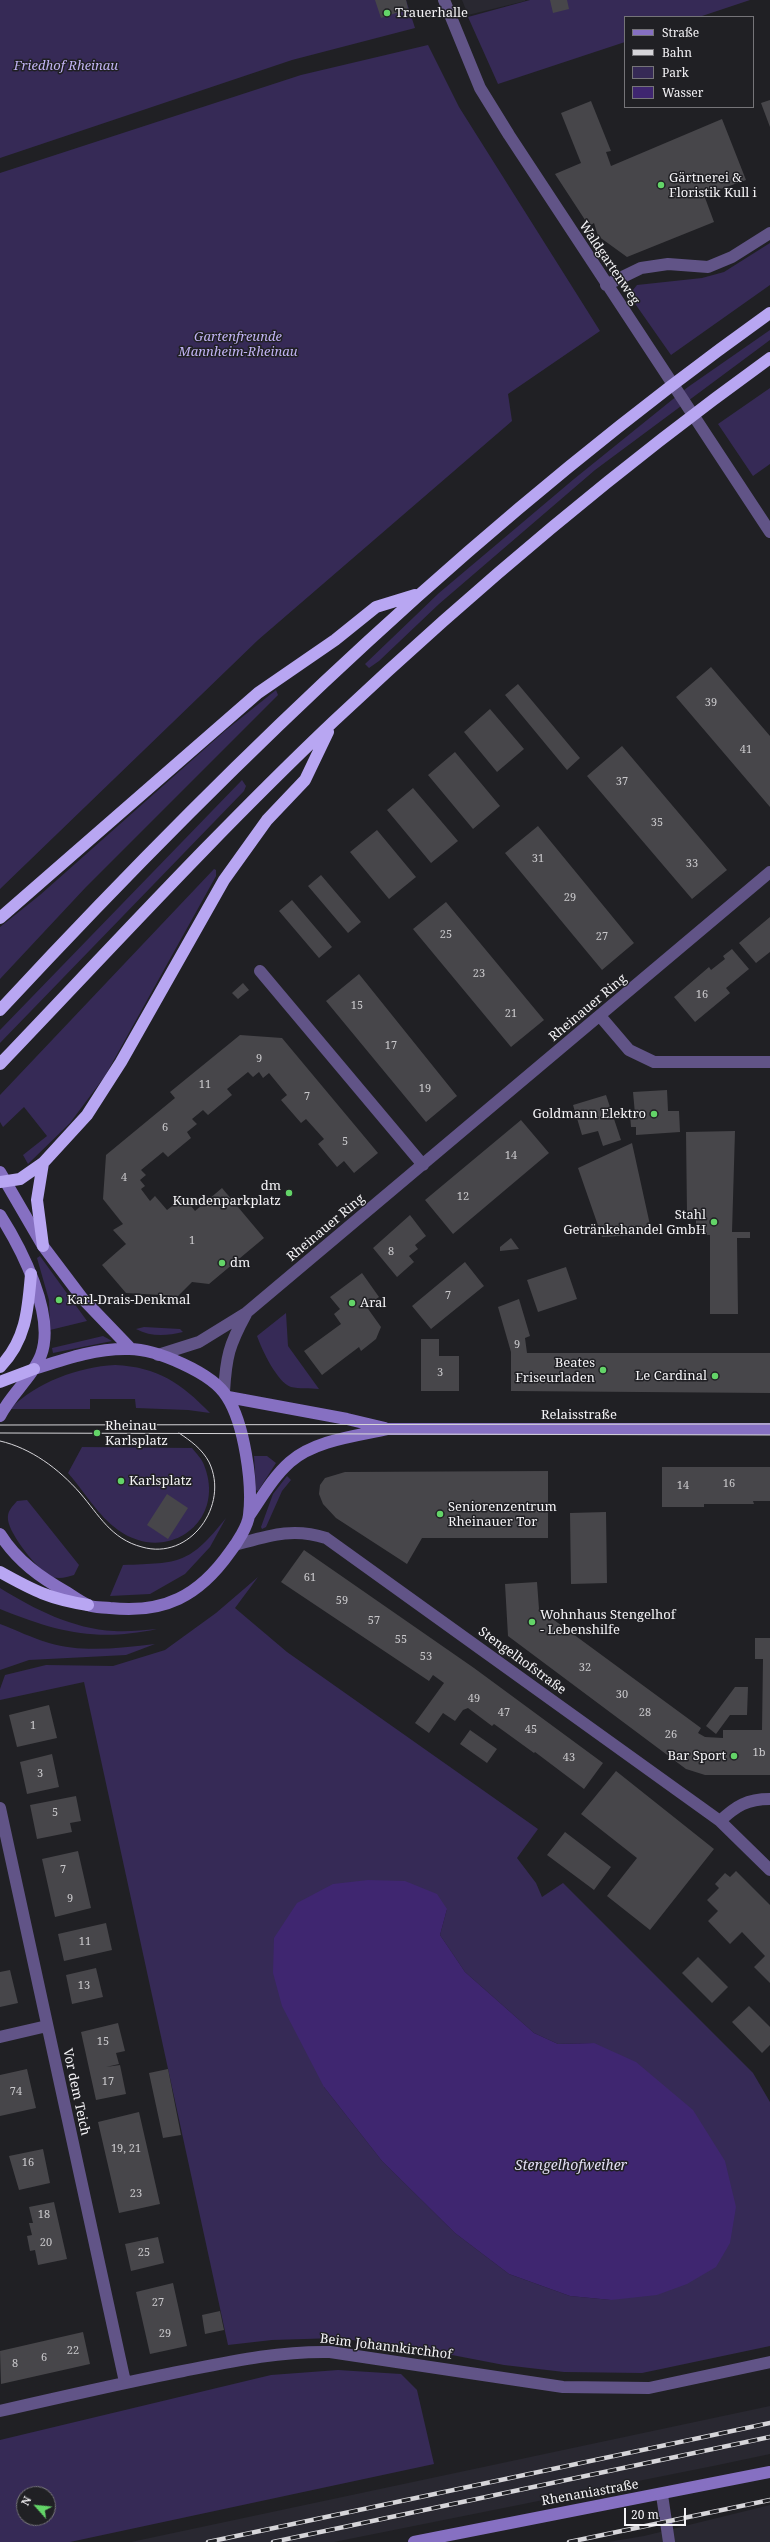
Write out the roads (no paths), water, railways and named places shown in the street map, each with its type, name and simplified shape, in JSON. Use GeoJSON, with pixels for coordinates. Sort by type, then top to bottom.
{"type":"FeatureCollection","features":[{"type":"Feature","properties":{"kind":"highway"},"geometry":{"type":"LineString","coordinates":[[0,1010],[73,932],[267,736],[346,659],[420,593],[545,486],[686,373],[770,313]]}},
{"type":"Feature","properties":{"kind":"highway"},"geometry":{"type":"LineString","coordinates":[[0,1064],[211,844],[332,723],[480,587],[572,510],[702,407],[770,358]]}},
{"type":"Feature","properties":{"kind":"highway"},"geometry":{"type":"LineString","coordinates":[[0,918],[258,693],[335,640],[376,607],[420,593]]}},
{"type":"Feature","properties":{"kind":"highway"},"geometry":{"type":"LineString","coordinates":[[2,1179],[20,1179],[43,1163],[87,1115],[121,1062],[224,880],[267,820],[305,780],[332,723]]}},
{"type":"Feature","properties":{"kind":"highway"},"geometry":{"type":"LineString","coordinates":[[43,1163],[37,1200],[43,1246]]}},
{"type":"Feature","properties":{"kind":"highway"},"geometry":{"type":"LineString","coordinates":[[0,1367],[11,1356],[25,1328],[32,1274]]}},
{"type":"Feature","properties":{"kind":"highway"},"geometry":{"type":"LineString","coordinates":[[0,1382],[34,1369]]}},
{"type":"Feature","properties":{"kind":"highway"},"geometry":{"type":"LineString","coordinates":[[0,1572],[36,1592],[57,1600],[88,1606]]}},
{"type":"Feature","properties":{"kind":"main road"},"geometry":{"type":"LineString","coordinates":[[2,1179],[43,1246],[83,1299],[109,1328],[131,1349]]}},
{"type":"Feature","properties":{"kind":"main road"},"geometry":{"type":"LineString","coordinates":[[0,1215],[32,1274],[42,1304],[44,1342],[41,1355],[34,1369],[0,1416]]}},
{"type":"Feature","properties":{"kind":"main road"},"geometry":{"type":"LineString","coordinates":[[0,1534],[9,1548],[42,1579],[88,1606],[127,1610],[164,1606],[193,1592],[210,1578],[235,1545],[249,1516],[248,1465],[242,1433],[226,1394],[193,1370],[158,1355],[131,1349],[106,1349],[80,1354],[34,1369]]}},
{"type":"Feature","properties":{"kind":"main road","name":"Relaisstraße"},"geometry":{"type":"LineString","coordinates":[[226,1394],[340,1417],[388,1429]]}},
{"type":"Feature","properties":{"kind":"main road","name":"Relaisstraße"},"geometry":{"type":"LineString","coordinates":[[249,1516],[279,1473],[305,1452],[344,1439],[388,1429],[770,1429]]}},
{"type":"Feature","properties":{"kind":"main road","name":"Rhenaniastraße"},"geometry":{"type":"LineString","coordinates":[[414,2542],[588,2506],[662,2495],[770,2472]]}},
{"type":"Feature","properties":{"kind":"street","name":"Waldgartenweg"},"geometry":{"type":"LineString","coordinates":[[444,0],[480,88],[508,136],[770,532]]}},
{"type":"Feature","properties":{"kind":"street"},"geometry":{"type":"LineString","coordinates":[[606,285],[641,268],[668,264],[708,267],[732,257],[770,233]]}},
{"type":"Feature","properties":{"kind":"street","name":"Rheinauer Ring"},"geometry":{"type":"LineString","coordinates":[[158,1355],[199,1342],[246,1313],[770,872]]}},
{"type":"Feature","properties":{"kind":"street"},"geometry":{"type":"LineString","coordinates":[[260,971],[423,1165]]}},
{"type":"Feature","properties":{"kind":"street"},"geometry":{"type":"LineString","coordinates":[[600,1016],[629,1050],[654,1062],[770,1062]]}},
{"type":"Feature","properties":{"kind":"street","name":"Rheinauer Ring"},"geometry":{"type":"LineString","coordinates":[[226,1394],[226,1358],[229,1346],[246,1313]]}},
{"type":"Feature","properties":{"kind":"street","name":"Stengelhofstraße"},"geometry":{"type":"LineString","coordinates":[[235,1545],[290,1532],[309,1532],[326,1538],[720,1822],[770,1870]]}},
{"type":"Feature","properties":{"kind":"street"},"geometry":{"type":"LineString","coordinates":[[720,1822],[737,1806],[759,1799],[770,1799]]}},
{"type":"Feature","properties":{"kind":"street","name":"Vor dem Teich"},"geometry":{"type":"LineString","coordinates":[[0,1808],[125,2382]]}},
{"type":"Feature","properties":{"kind":"street"},"geometry":{"type":"LineString","coordinates":[[0,2037],[47,2026]]}},
{"type":"Feature","properties":{"kind":"street","name":"Beim Johannkirchhof"},"geometry":{"type":"LineString","coordinates":[[0,2411],[125,2382],[262,2355],[301,2352],[337,2353],[563,2387],[649,2388],[770,2362]]}},
{"type":"Feature","properties":{"kind":"street"},"geometry":{"type":"LineString","coordinates":[[662,2495],[669,2542]]}},
{"type":"Feature","properties":{"kind":"water","name":"Stengelhofweiher"},"geometry":{"type":"Polygon","coordinates":[[[368,1880],[405,1881],[437,1894],[447,1909],[440,1935],[465,1972],[534,2033],[558,2044],[594,2043],[636,2062],[693,2110],[725,2161],[736,2207],[730,2243],[716,2267],[687,2284],[657,2295],[611,2300],[570,2296],[509,2274],[455,2233],[382,2161],[324,2087],[282,2006],[273,1973],[274,1938],[297,1903],[333,1884],[368,1880]]]}},
{"type":"Feature","properties":{"kind":"tram line"},"geometry":{"type":"LineString","coordinates":[[0,1425],[770,1424]]}},
{"type":"Feature","properties":{"kind":"tram line"},"geometry":{"type":"LineString","coordinates":[[0,1433],[770,1435]]}},
{"type":"Feature","properties":{"kind":"tram line"},"geometry":{"type":"LineString","coordinates":[[0,1441],[23,1449],[54,1468],[72,1484],[106,1525],[122,1538],[142,1547],[160,1549],[176,1546],[190,1538],[201,1526],[210,1511],[214,1495],[214,1479],[209,1462],[200,1449],[179,1433]]}},
{"type":"Feature","properties":{"kind":"railway"},"geometry":{"type":"LineString","coordinates":[[208,2542],[770,2423]]}},
{"type":"Feature","properties":{"kind":"railway"},"geometry":{"type":"LineString","coordinates":[[273,2542],[770,2437]]}},
{"type":"Feature","properties":{"kind":"railway"},"geometry":{"type":"LineString","coordinates":[[569,2542],[770,2500]]}},
{"type":"Feature","properties":{"kind":"place","name":"Trauerhalle"},"geometry":{"type":"Point","coordinates":[387,13]}},
{"type":"Feature","properties":{"kind":"place","name":"Gärtnerei & Floristik Kull i"},"geometry":{"type":"Point","coordinates":[661,185]}},
{"type":"Feature","properties":{"kind":"place","name":"Goldmann Elektro"},"geometry":{"type":"Point","coordinates":[654,1114]}},
{"type":"Feature","properties":{"kind":"place","name":"dm Kundenparkplatz"},"geometry":{"type":"Point","coordinates":[289,1193]}},
{"type":"Feature","properties":{"kind":"place","name":"Stahl Getränkehandel GmbH"},"geometry":{"type":"Point","coordinates":[714,1222]}},
{"type":"Feature","properties":{"kind":"place","name":"dm"},"geometry":{"type":"Point","coordinates":[222,1263]}},
{"type":"Feature","properties":{"kind":"place","name":"Karl-Drais-Denkmal"},"geometry":{"type":"Point","coordinates":[59,1300]}},
{"type":"Feature","properties":{"kind":"place","name":"Aral"},"geometry":{"type":"Point","coordinates":[352,1303]}},
{"type":"Feature","properties":{"kind":"place","name":"Beates Friseurladen"},"geometry":{"type":"Point","coordinates":[603,1370]}},
{"type":"Feature","properties":{"kind":"place","name":"Le Cardinal"},"geometry":{"type":"Point","coordinates":[715,1376]}},
{"type":"Feature","properties":{"kind":"place","name":"Rheinau Karlsplatz"},"geometry":{"type":"Point","coordinates":[97,1433]}},
{"type":"Feature","properties":{"kind":"place","name":"Karlsplatz"},"geometry":{"type":"Point","coordinates":[121,1481]}},
{"type":"Feature","properties":{"kind":"place","name":"Seniorenzentrum Rheinauer Tor"},"geometry":{"type":"Point","coordinates":[440,1514]}},
{"type":"Feature","properties":{"kind":"place","name":"Wohnhaus Stengelhof - Lebenshilfe"},"geometry":{"type":"Point","coordinates":[532,1622]}},
{"type":"Feature","properties":{"kind":"place","name":"Bar Sport"},"geometry":{"type":"Point","coordinates":[734,1756]}},
{"type":"Feature","properties":{"kind":"park label","name":"Friedhof Rheinau"},"geometry":{"type":"Point","coordinates":[66,66]}},
{"type":"Feature","properties":{"kind":"park label","name":"Gartenfreunde Mannheim-Rheinau"},"geometry":{"type":"Point","coordinates":[238,344]}}]}
